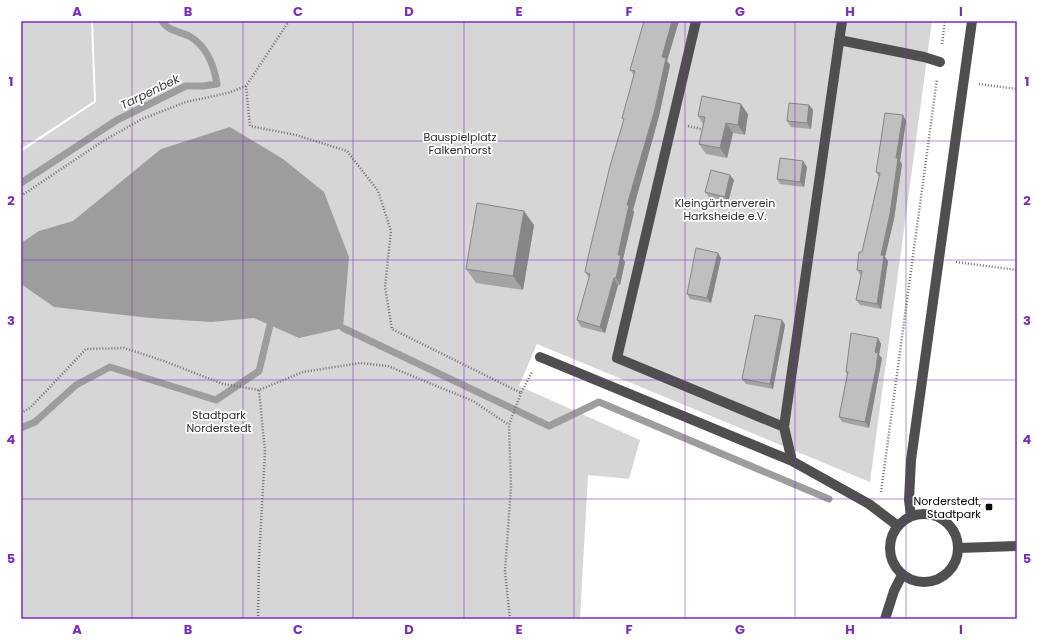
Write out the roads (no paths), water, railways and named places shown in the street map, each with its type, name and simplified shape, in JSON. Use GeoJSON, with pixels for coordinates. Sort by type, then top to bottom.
{"type":"FeatureCollection","features":[{"type":"Feature","properties":{"kind":"street"},"geometry":{"type":"LineString","coordinates":[[696,21],[617,358],[784,427]]}},
{"type":"Feature","properties":{"kind":"street"},"geometry":{"type":"LineString","coordinates":[[792,461],[784,427],[842,21]]}},
{"type":"Feature","properties":{"kind":"street"},"geometry":{"type":"LineString","coordinates":[[912,516],[909,500],[911,460],[972,21]]}},
{"type":"Feature","properties":{"kind":"street"},"geometry":{"type":"LineString","coordinates":[[839,40],[924,57],[940,62]]}},
{"type":"Feature","properties":{"kind":"street"},"geometry":{"type":"LineString","coordinates":[[540,358],[792,461],[869,504],[898,526]]}},
{"type":"Feature","properties":{"kind":"street"},"geometry":{"type":"LineString","coordinates":[[924,514],[934,515],[948,523],[954,530],[958,540],[958,557],[948,574],[939,580],[928,583],[910,580],[902,575],[894,565],[890,551],[891,538],[898,526],[912,516],[924,514]]}},
{"type":"Feature","properties":{"kind":"street"},"geometry":{"type":"LineString","coordinates":[[959,548],[1017,546]]}},
{"type":"Feature","properties":{"kind":"street"},"geometry":{"type":"LineString","coordinates":[[885,619],[892,597],[902,575]]}},
{"type":"Feature","properties":{"kind":"waterway","name":"Tarpenbek"},"geometry":{"type":"LineString","coordinates":[[21,183],[117,120],[186,86],[217,84],[212,63],[201,45],[189,36],[167,27],[162,21]]}},
{"type":"Feature","properties":{"kind":"waterway"},"geometry":{"type":"LineString","coordinates":[[21,428],[35,422],[76,385],[110,367],[216,400],[259,371],[270,325]]}},
{"type":"Feature","properties":{"kind":"waterway"},"geometry":{"type":"LineString","coordinates":[[343,328],[549,426],[599,402],[829,499]]}},
{"type":"Feature","properties":{"kind":"place","name":"Norderstedt, Stadtpark"},"geometry":{"type":"Point","coordinates":[989,507]}},
{"type":"Feature","properties":{"kind":"park label","name":"Bauspielplatz Falkenhorst"},"geometry":{"type":"Point","coordinates":[460,143]}},
{"type":"Feature","properties":{"kind":"park label","name":"Kleingärtnerverein Harksheide e.V."},"geometry":{"type":"Point","coordinates":[725,209]}},
{"type":"Feature","properties":{"kind":"park label","name":"Stadtpark Norderstedt"},"geometry":{"type":"Point","coordinates":[219,421]}}]}
